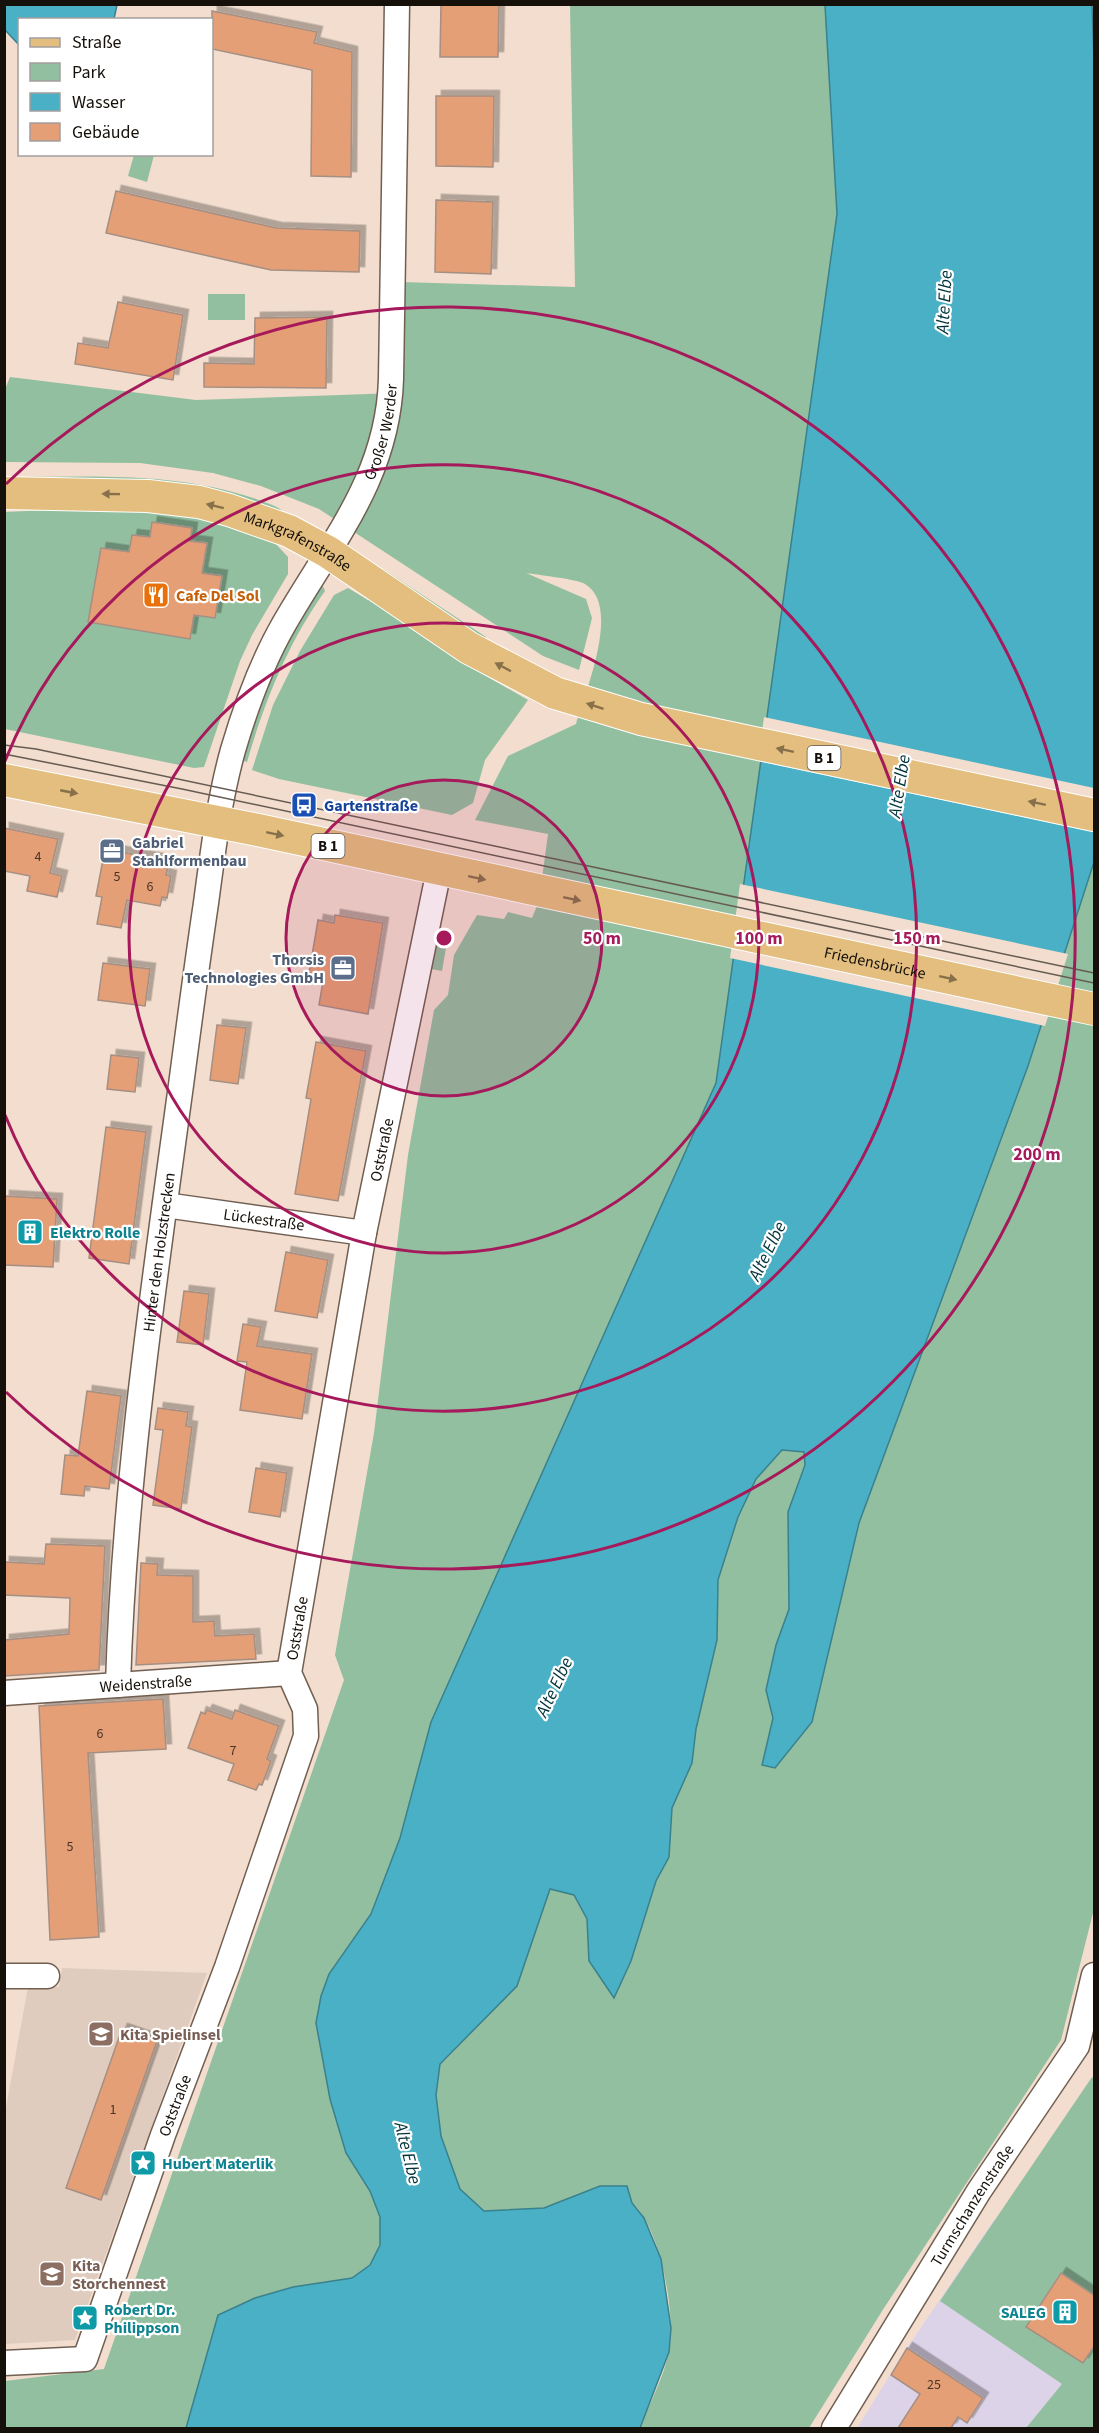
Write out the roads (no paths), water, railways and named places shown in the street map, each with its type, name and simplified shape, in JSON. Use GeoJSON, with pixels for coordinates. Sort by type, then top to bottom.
{"type":"FeatureCollection","features":[{"type":"Feature","properties":{"kind":"main road","name":"Markgrafenstraße"},"geometry":{"type":"LineString","coordinates":[[4,493],[128,495],[191,501],[272,524],[328,552],[469,648],[555,693],[641,719],[1095,815]]}},
{"type":"Feature","properties":{"kind":"main road","name":"B 1"},"geometry":{"type":"LineString","coordinates":[[4,780],[217,822],[439,870]]}},
{"type":"Feature","properties":{"kind":"main road","name":"Friedensbrücke"},"geometry":{"type":"LineString","coordinates":[[439,870],[1095,1009]]}},
{"type":"Feature","properties":{"kind":"street","name":"Großer Werder"},"geometry":{"type":"LineString","coordinates":[[217,822],[226,776],[254,684],[282,627],[342,530],[375,468],[386,435],[390,411],[397,4]]}},
{"type":"Feature","properties":{"kind":"street","name":"Hinter den Holzstrecken"},"geometry":{"type":"LineString","coordinates":[[117,1685],[125,1523],[165,1204],[217,822]]}},
{"type":"Feature","properties":{"kind":"street","name":"Oststraße"},"geometry":{"type":"LineString","coordinates":[[4,2363],[85,2359],[163,2135],[227,1967],[306,1736],[305,1709],[289,1673],[364,1233],[439,870]]}},
{"type":"Feature","properties":{"kind":"street","name":"Lückestraße"},"geometry":{"type":"LineString","coordinates":[[165,1204],[364,1233]]}},
{"type":"Feature","properties":{"kind":"street","name":"Weidenstraße"},"geometry":{"type":"LineString","coordinates":[[4,1693],[289,1673]]}},
{"type":"Feature","properties":{"kind":"street","name":"Turmschanzenstraße"},"geometry":{"type":"LineString","coordinates":[[834,2428],[967,2209],[1077,2046],[1095,1975]]}},
{"type":"Feature","properties":{"kind":"street"},"geometry":{"type":"LineString","coordinates":[[4,1976],[47,1976]]}},
{"type":"Feature","properties":{"kind":"water"},"geometry":{"type":"Polygon","coordinates":[[[5,4],[117,5],[114,18],[18,18],[18,44],[5,30],[5,4]]]}},
{"type":"Feature","properties":{"kind":"water","name":"Alte Elbe"},"geometry":{"type":"Polygon","coordinates":[[[825,5],[1092,5],[1094,60],[1094,862],[1028,1066],[859,1523],[812,1722],[775,1768],[762,1765],[773,1718],[766,1690],[776,1645],[789,1609],[788,1512],[805,1465],[804,1452],[782,1450],[756,1479],[738,1517],[718,1580],[717,1640],[696,1729],[692,1763],[672,1808],[669,1857],[656,1881],[631,1961],[614,1998],[589,1961],[587,1919],[574,1895],[550,1889],[517,1986],[440,2064],[436,2095],[441,2136],[460,2189],[484,2211],[544,2208],[600,2186],[627,2186],[632,2203],[644,2218],[661,2259],[671,2328],[669,2352],[640,2428],[186,2428],[218,2315],[255,2298],[293,2287],[352,2278],[370,2265],[380,2245],[380,2217],[370,2191],[346,2153],[330,2099],[316,2023],[321,1996],[329,1974],[371,1914],[400,1838],[431,1722],[716,1083],[837,214],[825,5]]]}},
{"type":"Feature","properties":{"kind":"tram line"},"geometry":{"type":"LineString","coordinates":[[4,745],[36,749],[1094,973]]}},
{"type":"Feature","properties":{"kind":"tram line"},"geometry":{"type":"LineString","coordinates":[[4,754],[182,789],[1094,983]]}},
{"type":"Feature","properties":{"kind":"place","name":"Cafe Del Sol"},"geometry":{"type":"Point","coordinates":[156,595]}},
{"type":"Feature","properties":{"kind":"place","name":"Gartenstraße"},"geometry":{"type":"Point","coordinates":[304,805]}},
{"type":"Feature","properties":{"kind":"place","name":"Gabriel Stahlformenbau"},"geometry":{"type":"Point","coordinates":[112,851]}},
{"type":"Feature","properties":{"kind":"place","name":"Thorsis Technologies GmbH"},"geometry":{"type":"Point","coordinates":[343,968]}},
{"type":"Feature","properties":{"kind":"place","name":"Elektro Rolle"},"geometry":{"type":"Point","coordinates":[30,1232]}},
{"type":"Feature","properties":{"kind":"place","name":"Kita Spielinsel"},"geometry":{"type":"Point","coordinates":[101,2034]}},
{"type":"Feature","properties":{"kind":"place","name":"Hubert Materlik"},"geometry":{"type":"Point","coordinates":[143,2163]}},
{"type":"Feature","properties":{"kind":"place","name":"Kita Storchennest"},"geometry":{"type":"Point","coordinates":[52,2274]}},
{"type":"Feature","properties":{"kind":"place","name":"SALEG"},"geometry":{"type":"Point","coordinates":[1065,2312]}},
{"type":"Feature","properties":{"kind":"place","name":"Robert Dr. Philippson"},"geometry":{"type":"Point","coordinates":[85,2318]}}]}
